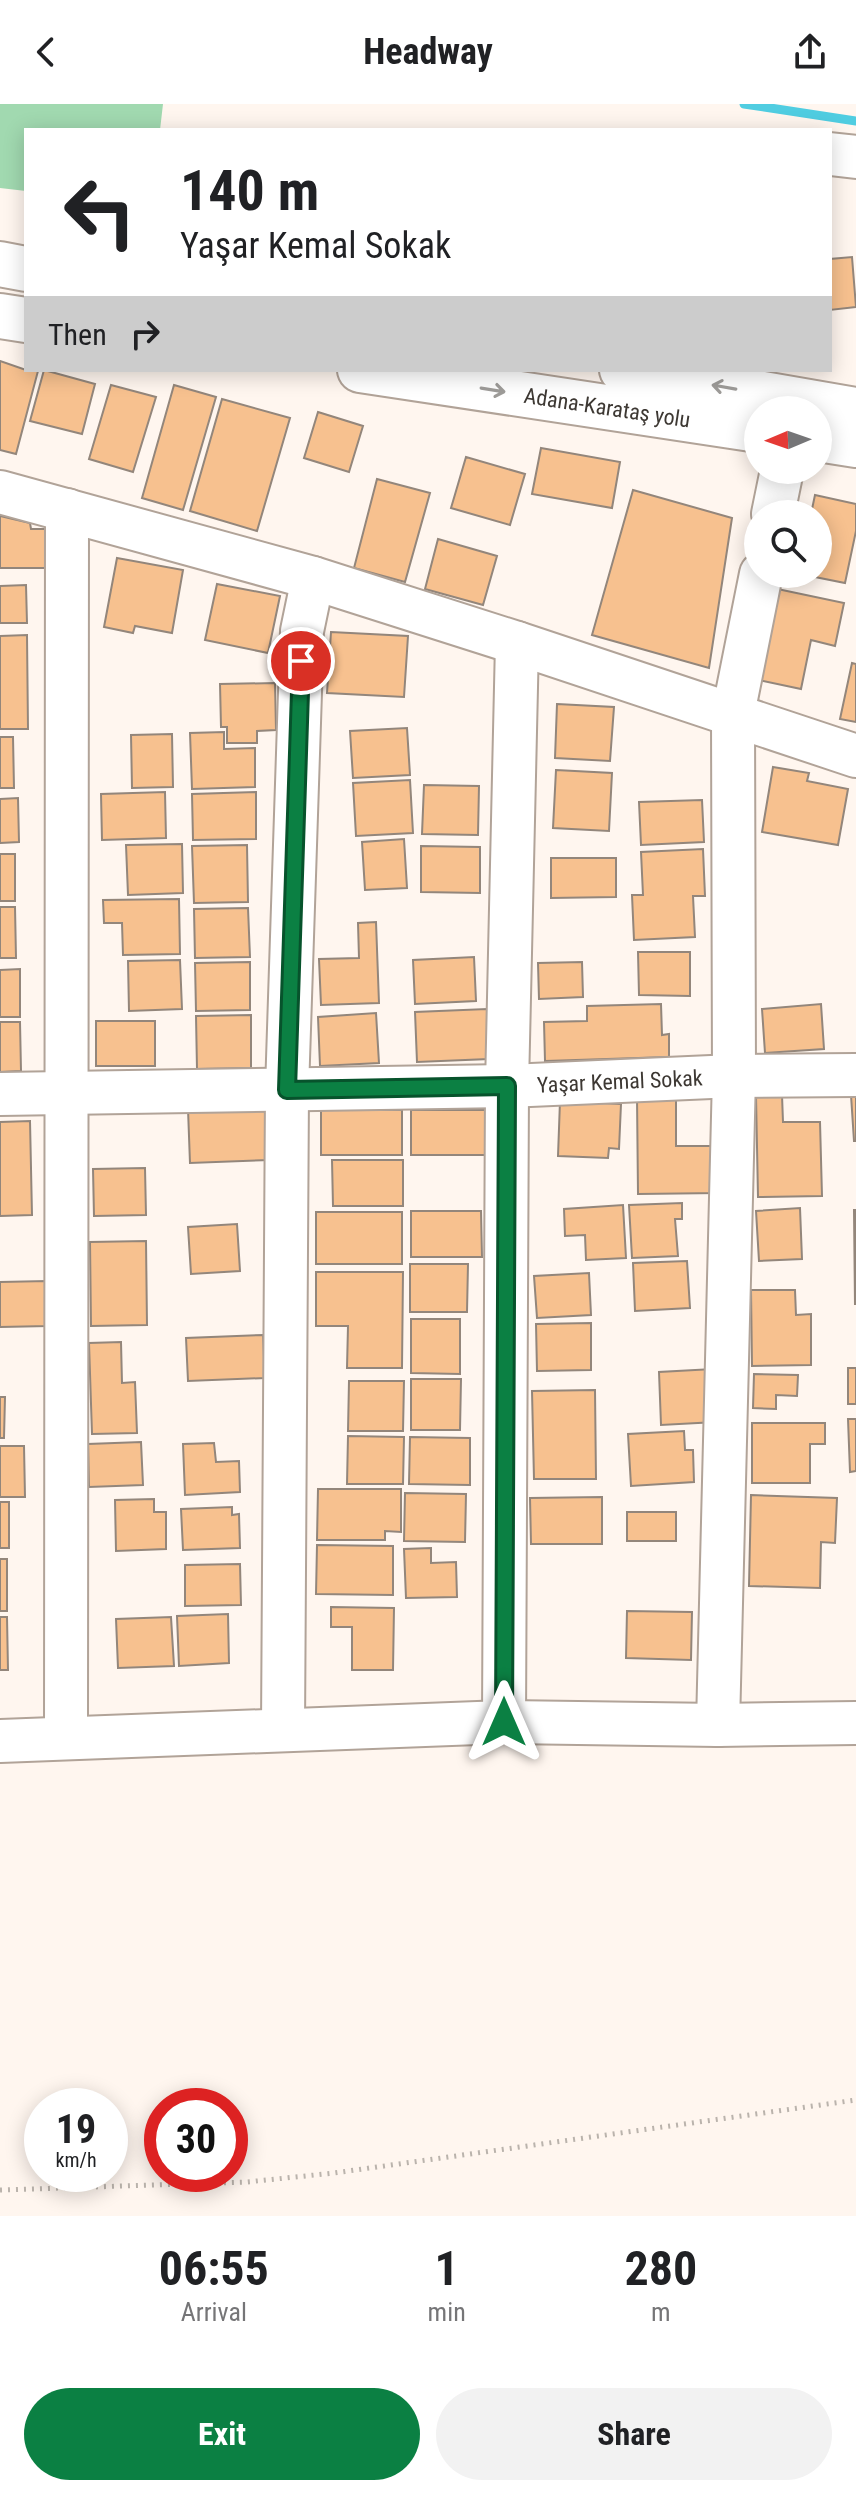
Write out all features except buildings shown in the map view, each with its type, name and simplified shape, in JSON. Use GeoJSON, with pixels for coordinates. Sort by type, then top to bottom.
{"type":"FeatureCollection","features":[{"type":"Feature","properties":{"kind":"main road"},"geometry":{"type":"LineString","coordinates":[[0,264],[24,269]]}},
{"type":"Feature","properties":{"kind":"main road"},"geometry":{"type":"LineString","coordinates":[[0,316],[24,320]]}},
{"type":"Feature","properties":{"kind":"main road","name":"Adana-Karataş yolu"},"geometry":{"type":"LineString","coordinates":[[373,372],[744,428]]}},
{"type":"Feature","properties":{"kind":"main road","name":"Adana-Karataş yolu"},"geometry":{"type":"LineString","coordinates":[[645,372],[680,375],[856,410]]}},
{"type":"Feature","properties":{"kind":"main road"},"geometry":{"type":"LineString","coordinates":[[832,441],[856,445]]}},
{"type":"Feature","properties":{"kind":"street"},"geometry":{"type":"LineString","coordinates":[[832,154],[856,157]]}},
{"type":"Feature","properties":{"kind":"street"},"geometry":{"type":"LineString","coordinates":[[0,492],[313,578],[856,756]]}},
{"type":"Feature","properties":{"kind":"street"},"geometry":{"type":"LineString","coordinates":[[66,1738],[67,510]]}},
{"type":"Feature","properties":{"kind":"street"},"geometry":{"type":"LineString","coordinates":[[283,1730],[287,1090],[302,631],[313,578]]}},
{"type":"Feature","properties":{"kind":"street"},"geometry":{"type":"LineString","coordinates":[[718,1725],[734,1076],[733,714],[758,588]]}},
{"type":"Feature","properties":{"kind":"street"},"geometry":{"type":"LineString","coordinates":[[504,1722],[507,1086],[517,643]]}},
{"type":"Feature","properties":{"kind":"street","name":"Yaşar Kemal Sokak"},"geometry":{"type":"LineString","coordinates":[[0,1094],[507,1086],[734,1076],[856,1075]]}},
{"type":"Feature","properties":{"kind":"street"},"geometry":{"type":"LineString","coordinates":[[0,1741],[504,1722],[856,1723]]}},
{"type":"Feature","properties":{"kind":"path"},"geometry":{"type":"LineString","coordinates":[[0,2190],[247,2182],[334,2173],[856,2100]]}},
{"type":"Feature","properties":{"kind":"green space"},"geometry":{"type":"Polygon","coordinates":[[[0,104],[163,104],[160,128],[24,128],[24,191],[0,188],[0,104]]]}},
{"type":"Feature","properties":{"kind":"waterway"},"geometry":{"type":"LineString","coordinates":[[744,104],[856,121]]}},
{"type":"Feature","properties":{"kind":"route"},"geometry":{"type":"LineString","coordinates":[[301,661],[287,1090],[507,1086],[504,1722]]}}]}
